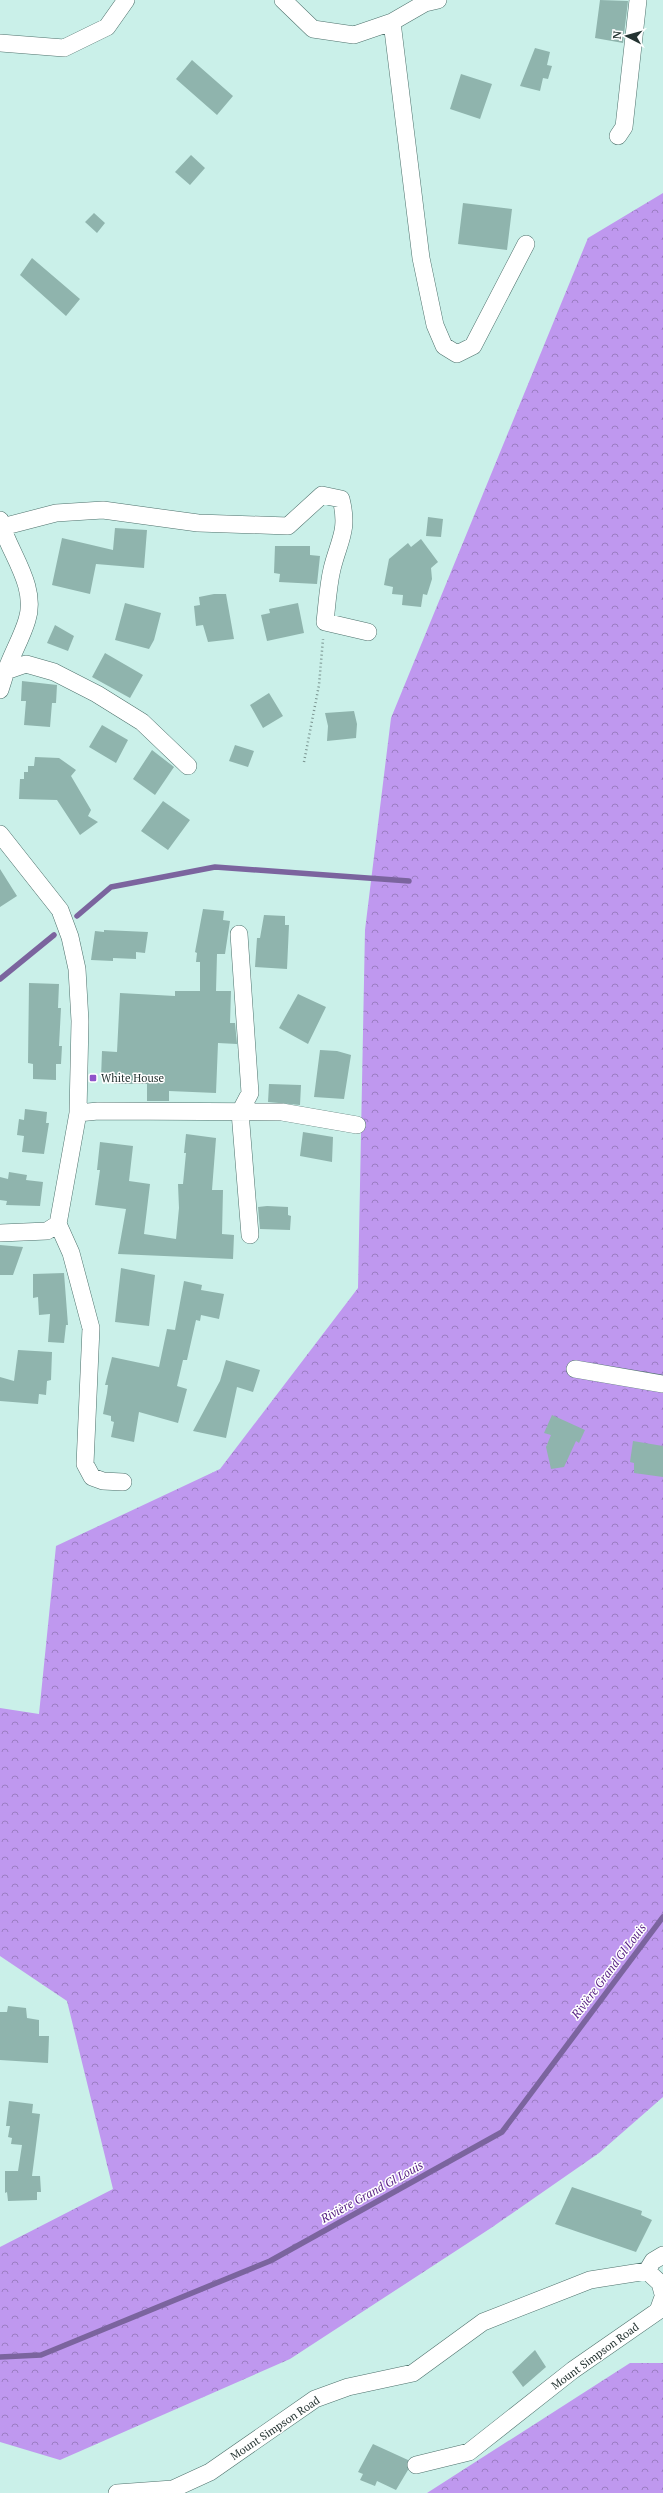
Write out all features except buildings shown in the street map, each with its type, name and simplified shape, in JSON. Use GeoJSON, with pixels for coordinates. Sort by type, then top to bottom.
{"type":"FeatureCollection","features":[{"type":"Feature","properties":{"kind":"street"},"geometry":{"type":"LineString","coordinates":[[0,43],[64,48],[107,27],[126,0]]}},
{"type":"Feature","properties":{"kind":"street"},"geometry":{"type":"LineString","coordinates":[[283,0],[313,29],[354,35],[392,22],[425,3],[438,0]]}},
{"type":"Feature","properties":{"kind":"street"},"geometry":{"type":"LineString","coordinates":[[618,136],[624,127],[638,0]]}},
{"type":"Feature","properties":{"kind":"street"},"geometry":{"type":"LineString","coordinates":[[392,22],[421,258],[435,325],[444,346],[458,354],[473,346],[526,244]]}},
{"type":"Feature","properties":{"kind":"street"},"geometry":{"type":"LineString","coordinates":[[0,690],[6,671],[28,619],[30,605],[24,578],[1,524],[56,514],[103,510],[198,523],[288,526],[322,495],[341,499],[346,517],[343,534],[332,570],[325,622],[368,632]]}},
{"type":"Feature","properties":{"kind":"street"},"geometry":{"type":"LineString","coordinates":[[6,671],[26,664],[60,676],[142,722],[188,766]]}},
{"type":"Feature","properties":{"kind":"street"},"geometry":{"type":"LineString","coordinates":[[0,834],[60,910],[70,938],[77,969],[80,1021],[78,1113],[58,1224],[72,1253],[91,1328],[85,1464],[92,1477],[103,1481],[123,1482]]}},
{"type":"Feature","properties":{"kind":"street"},"geometry":{"type":"LineString","coordinates":[[239,934],[250,1093],[240,1112],[250,1235]]}},
{"type":"Feature","properties":{"kind":"street"},"geometry":{"type":"LineString","coordinates":[[78,1113],[98,1111],[282,1112],[357,1124]]}},
{"type":"Feature","properties":{"kind":"street"},"geometry":{"type":"LineString","coordinates":[[0,1233],[47,1230],[58,1224]]}},
{"type":"Feature","properties":{"kind":"street"},"geometry":{"type":"LineString","coordinates":[[575,1369],[663,1384]]}},
{"type":"Feature","properties":{"kind":"street"},"geometry":{"type":"LineString","coordinates":[[647,2271],[653,2261],[663,2255]]}},
{"type":"Feature","properties":{"kind":"street","name":"Mount Simpson Road"},"geometry":{"type":"LineString","coordinates":[[117,2493],[172,2489],[210,2472],[315,2398],[348,2387],[413,2373],[483,2322],[590,2280],[647,2271],[660,2283],[663,2296],[658,2311],[573,2370],[468,2452],[416,2465]]}},
{"type":"Feature","properties":{"kind":"path"},"geometry":{"type":"LineString","coordinates":[[304,762],[319,685],[325,622]]}},
{"type":"Feature","properties":{"kind":"green space"},"geometry":{"type":"Polygon","coordinates":[[[663,193],[663,2097],[599,2153],[491,2228],[290,2359],[60,2460],[0,2442],[0,2247],[113,2189],[67,2001],[0,1956],[0,1708],[39,1714],[56,1546],[220,1469],[358,1288],[365,930],[391,718],[588,238],[663,193]]]}},
{"type":"Feature","properties":{"kind":"green space"},"geometry":{"type":"Polygon","coordinates":[[[630,2363],[663,2363],[663,2493],[427,2493],[630,2363]]]}},
{"type":"Feature","properties":{"kind":"waterway"},"geometry":{"type":"LineString","coordinates":[[77,916],[111,887],[215,867],[409,881]]}},
{"type":"Feature","properties":{"kind":"waterway"},"geometry":{"type":"LineString","coordinates":[[0,979],[54,935]]}},
{"type":"Feature","properties":{"kind":"waterway","name":"Rivière Grand Gl Louis"},"geometry":{"type":"LineString","coordinates":[[0,2357],[41,2355],[270,2261],[502,2132],[663,1917]]}},
{"type":"Feature","properties":{"kind":"place","name":"White House"},"geometry":{"type":"Point","coordinates":[93,1078]}}]}
